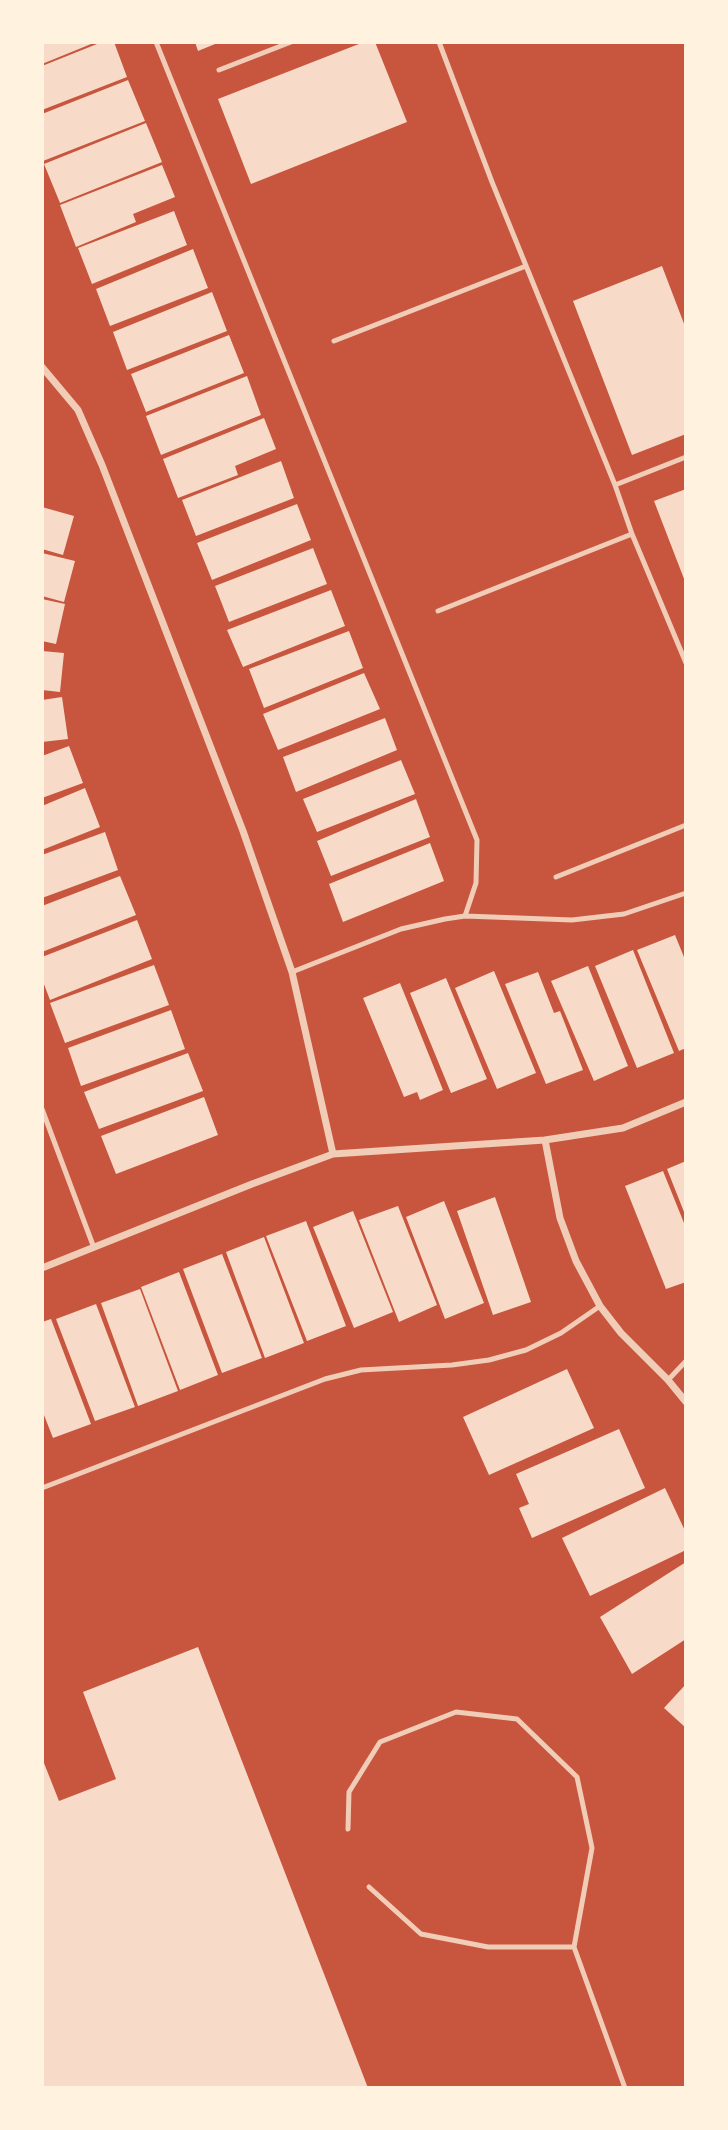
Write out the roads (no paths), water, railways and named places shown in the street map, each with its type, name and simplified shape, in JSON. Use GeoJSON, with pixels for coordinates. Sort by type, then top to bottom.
{"type":"FeatureCollection","features":[{"type":"Feature","properties":{"kind":"street"},"geometry":{"type":"LineString","coordinates":[[42,367],[78,411],[102,465],[243,831],[292,972],[333,1154]]}},
{"type":"Feature","properties":{"kind":"street"},"geometry":{"type":"LineString","coordinates":[[42,1268],[333,1154],[545,1140],[623,1128],[686,1101]]}},
{"type":"Feature","properties":{"kind":"street"},"geometry":{"type":"LineString","coordinates":[[545,1140],[560,1218],[576,1261],[600,1306],[621,1333],[686,1402]]}},
{"type":"Feature","properties":{"kind":"lane"},"geometry":{"type":"LineString","coordinates":[[156,42],[477,840],[476,883],[465,916]]}},
{"type":"Feature","properties":{"kind":"lane"},"geometry":{"type":"LineString","coordinates":[[219,71],[291,42]]}},
{"type":"Feature","properties":{"kind":"lane"},"geometry":{"type":"LineString","coordinates":[[439,42],[632,534],[686,663]]}},
{"type":"Feature","properties":{"kind":"lane"},"geometry":{"type":"LineString","coordinates":[[334,341],[526,266]]}},
{"type":"Feature","properties":{"kind":"lane"},"geometry":{"type":"LineString","coordinates":[[615,485],[686,457]]}},
{"type":"Feature","properties":{"kind":"lane"},"geometry":{"type":"LineString","coordinates":[[438,611],[632,534]]}},
{"type":"Feature","properties":{"kind":"lane"},"geometry":{"type":"LineString","coordinates":[[678,641],[686,638]]}},
{"type":"Feature","properties":{"kind":"lane"},"geometry":{"type":"LineString","coordinates":[[556,877],[686,825]]}},
{"type":"Feature","properties":{"kind":"lane"},"geometry":{"type":"LineString","coordinates":[[292,972],[401,929],[465,916],[572,920],[624,914],[686,893]]}},
{"type":"Feature","properties":{"kind":"lane"},"geometry":{"type":"LineString","coordinates":[[42,1109],[94,1248]]}},
{"type":"Feature","properties":{"kind":"lane"},"geometry":{"type":"LineString","coordinates":[[42,1488],[325,1379],[361,1370],[452,1365],[489,1360],[526,1350],[561,1333],[600,1306]]}},
{"type":"Feature","properties":{"kind":"lane"},"geometry":{"type":"LineString","coordinates":[[668,1380],[686,1361]]}},
{"type":"Feature","properties":{"kind":"lane"},"geometry":{"type":"LineString","coordinates":[[348,1829],[349,1793],[380,1742],[456,1712],[517,1719],[576,1777],[592,1848],[574,1947],[625,2088]]}},
{"type":"Feature","properties":{"kind":"lane"},"geometry":{"type":"LineString","coordinates":[[369,1887],[421,1934],[488,1947],[574,1947]]}}]}
